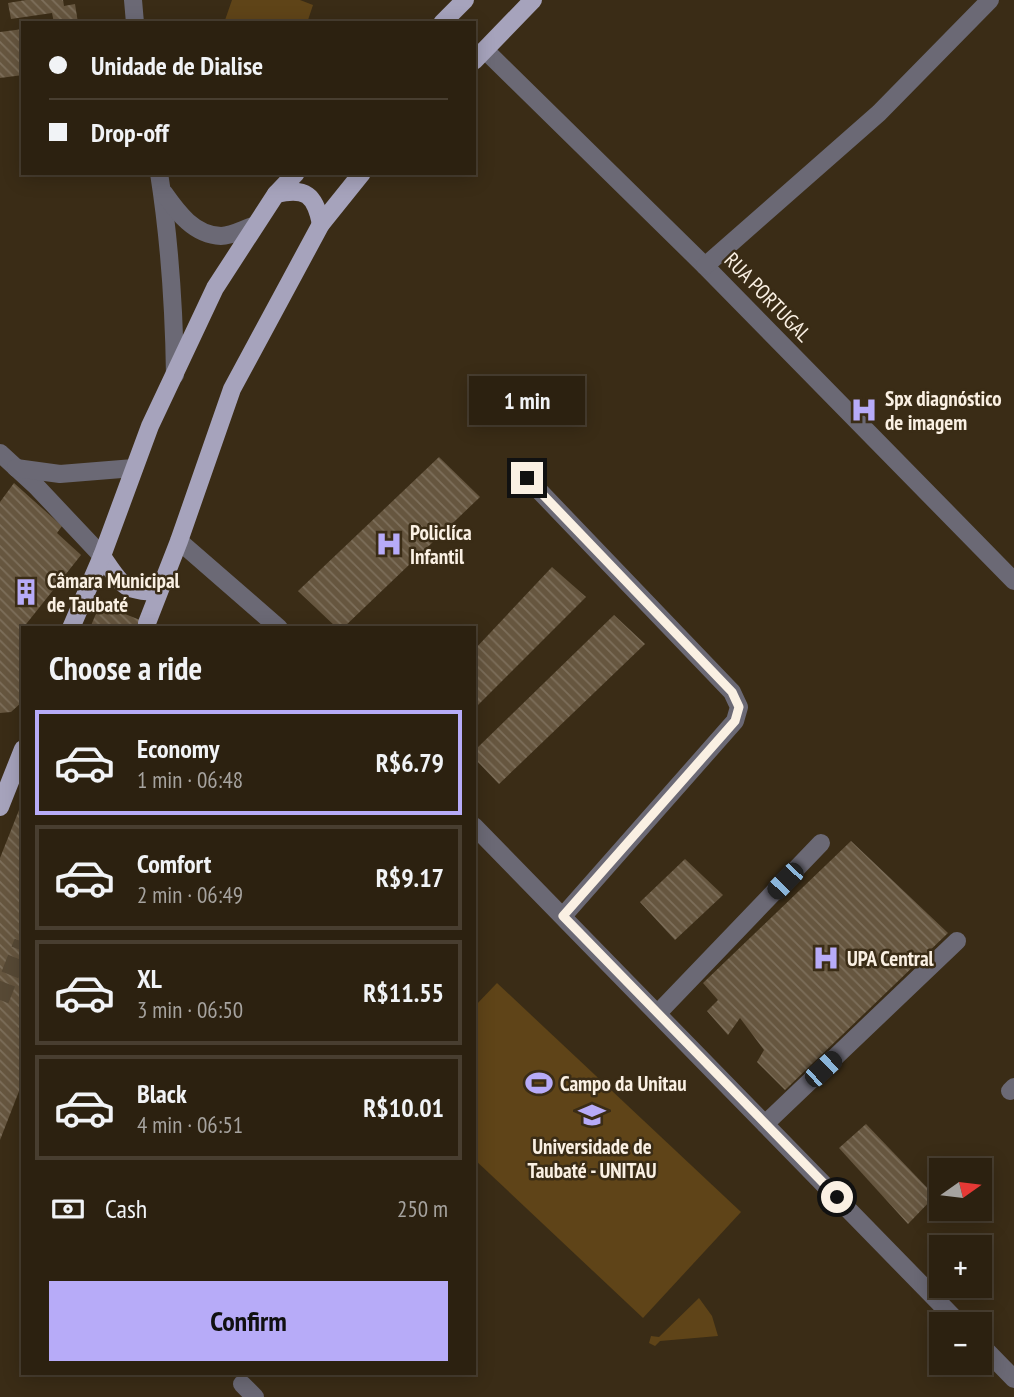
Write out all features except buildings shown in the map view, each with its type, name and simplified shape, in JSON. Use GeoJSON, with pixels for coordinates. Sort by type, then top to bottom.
{"type":"FeatureCollection","features":[{"type":"Feature","properties":{"kind":"main road"},"geometry":{"type":"LineString","coordinates":[[444,21],[464,0]]}},
{"type":"Feature","properties":{"kind":"main road"},"geometry":{"type":"LineString","coordinates":[[480,55],[533,0]]}},
{"type":"Feature","properties":{"kind":"main road"},"geometry":{"type":"LineString","coordinates":[[72,626],[102,556],[150,426],[215,288],[253,226],[276,194],[294,175]]}},
{"type":"Feature","properties":{"kind":"main road"},"geometry":{"type":"LineString","coordinates":[[147,623],[232,389],[321,224],[360,175]]}},
{"type":"Feature","properties":{"kind":"main road"},"geometry":{"type":"LineString","coordinates":[[276,194],[294,190],[310,196],[318,208],[321,224]]}},
{"type":"Feature","properties":{"kind":"main road"},"geometry":{"type":"LineString","coordinates":[[102,556],[122,584],[130,590],[158,592]]}},
{"type":"Feature","properties":{"kind":"main road"},"geometry":{"type":"LineString","coordinates":[[0,807],[21,754]]}},
{"type":"Feature","properties":{"kind":"street"},"geometry":{"type":"LineString","coordinates":[[705,266],[879,113],[990,0]]}},
{"type":"Feature","properties":{"kind":"street","name":"RUA PORTUGAL"},"geometry":{"type":"LineString","coordinates":[[480,55],[705,266],[1014,580]]}},
{"type":"Feature","properties":{"kind":"street"},"geometry":{"type":"LineString","coordinates":[[160,181],[180,215],[200,231],[223,236],[253,226]]}},
{"type":"Feature","properties":{"kind":"street"},"geometry":{"type":"LineString","coordinates":[[160,181],[174,295],[175,374]]}},
{"type":"Feature","properties":{"kind":"street"},"geometry":{"type":"LineString","coordinates":[[0,453],[102,556]]}},
{"type":"Feature","properties":{"kind":"street"},"geometry":{"type":"LineString","coordinates":[[16,468],[60,474],[134,468]]}},
{"type":"Feature","properties":{"kind":"street"},"geometry":{"type":"LineString","coordinates":[[527,478],[732,692],[739,707],[735,721],[563,916]]}},
{"type":"Feature","properties":{"kind":"street"},"geometry":{"type":"LineString","coordinates":[[179,541],[271,625]]}},
{"type":"Feature","properties":{"kind":"street"},"geometry":{"type":"LineString","coordinates":[[476,828],[948,1312]]}},
{"type":"Feature","properties":{"kind":"street"},"geometry":{"type":"LineString","coordinates":[[658,1013],[821,843]]}},
{"type":"Feature","properties":{"kind":"street"},"geometry":{"type":"LineString","coordinates":[[765,1124],[957,941]]}},
{"type":"Feature","properties":{"kind":"street"},"geometry":{"type":"LineString","coordinates":[[992,1356],[1014,1379]]}},
{"type":"Feature","properties":{"kind":"street"},"geometry":{"type":"LineString","coordinates":[[242,1384],[255,1397]]}},
{"type":"Feature","properties":{"kind":"shaded area"},"geometry":{"type":"Polygon","coordinates":[[[232,0],[300,0],[313,5],[308,21],[225,21],[232,0]]]}},
{"type":"Feature","properties":{"kind":"shaded area","name":"Campo da Unitau"},"geometry":{"type":"Polygon","coordinates":[[[497,983],[741,1212],[643,1318],[476,1161],[476,1005],[497,983]]]}},
{"type":"Feature","properties":{"kind":"shaded area"},"geometry":{"type":"Polygon","coordinates":[[[699,1298],[712,1316],[718,1336],[660,1341],[655,1346],[649,1343],[651,1336],[659,1337],[699,1298]]]}},
{"type":"Feature","properties":{"kind":"tunnel"},"geometry":{"type":"LineString","coordinates":[[0,1000],[21,947]]}},
{"type":"Feature","properties":{"kind":"place","name":"Spx diagnóstico de imagem"},"geometry":{"type":"Point","coordinates":[864,410]}},
{"type":"Feature","properties":{"kind":"place","name":"Policlíca Infantil"},"geometry":{"type":"Point","coordinates":[389,544]}},
{"type":"Feature","properties":{"kind":"place","name":"Câmara Municipal de Taubaté"},"geometry":{"type":"Point","coordinates":[26,592]}},
{"type":"Feature","properties":{"kind":"place","name":"UPA Central"},"geometry":{"type":"Point","coordinates":[826,958]}},
{"type":"Feature","properties":{"kind":"place","name":"Campo da Unitau"},"geometry":{"type":"Point","coordinates":[539,1083]}},
{"type":"Feature","properties":{"kind":"place","name":"Universidade de Taubaté - UNITAU"},"geometry":{"type":"Point","coordinates":[592,1115]}},
{"type":"Feature","properties":{"kind":"route"},"geometry":{"type":"LineString","coordinates":[[527,478],[732,692],[739,707],[735,721],[563,916],[837,1197]]}}]}
